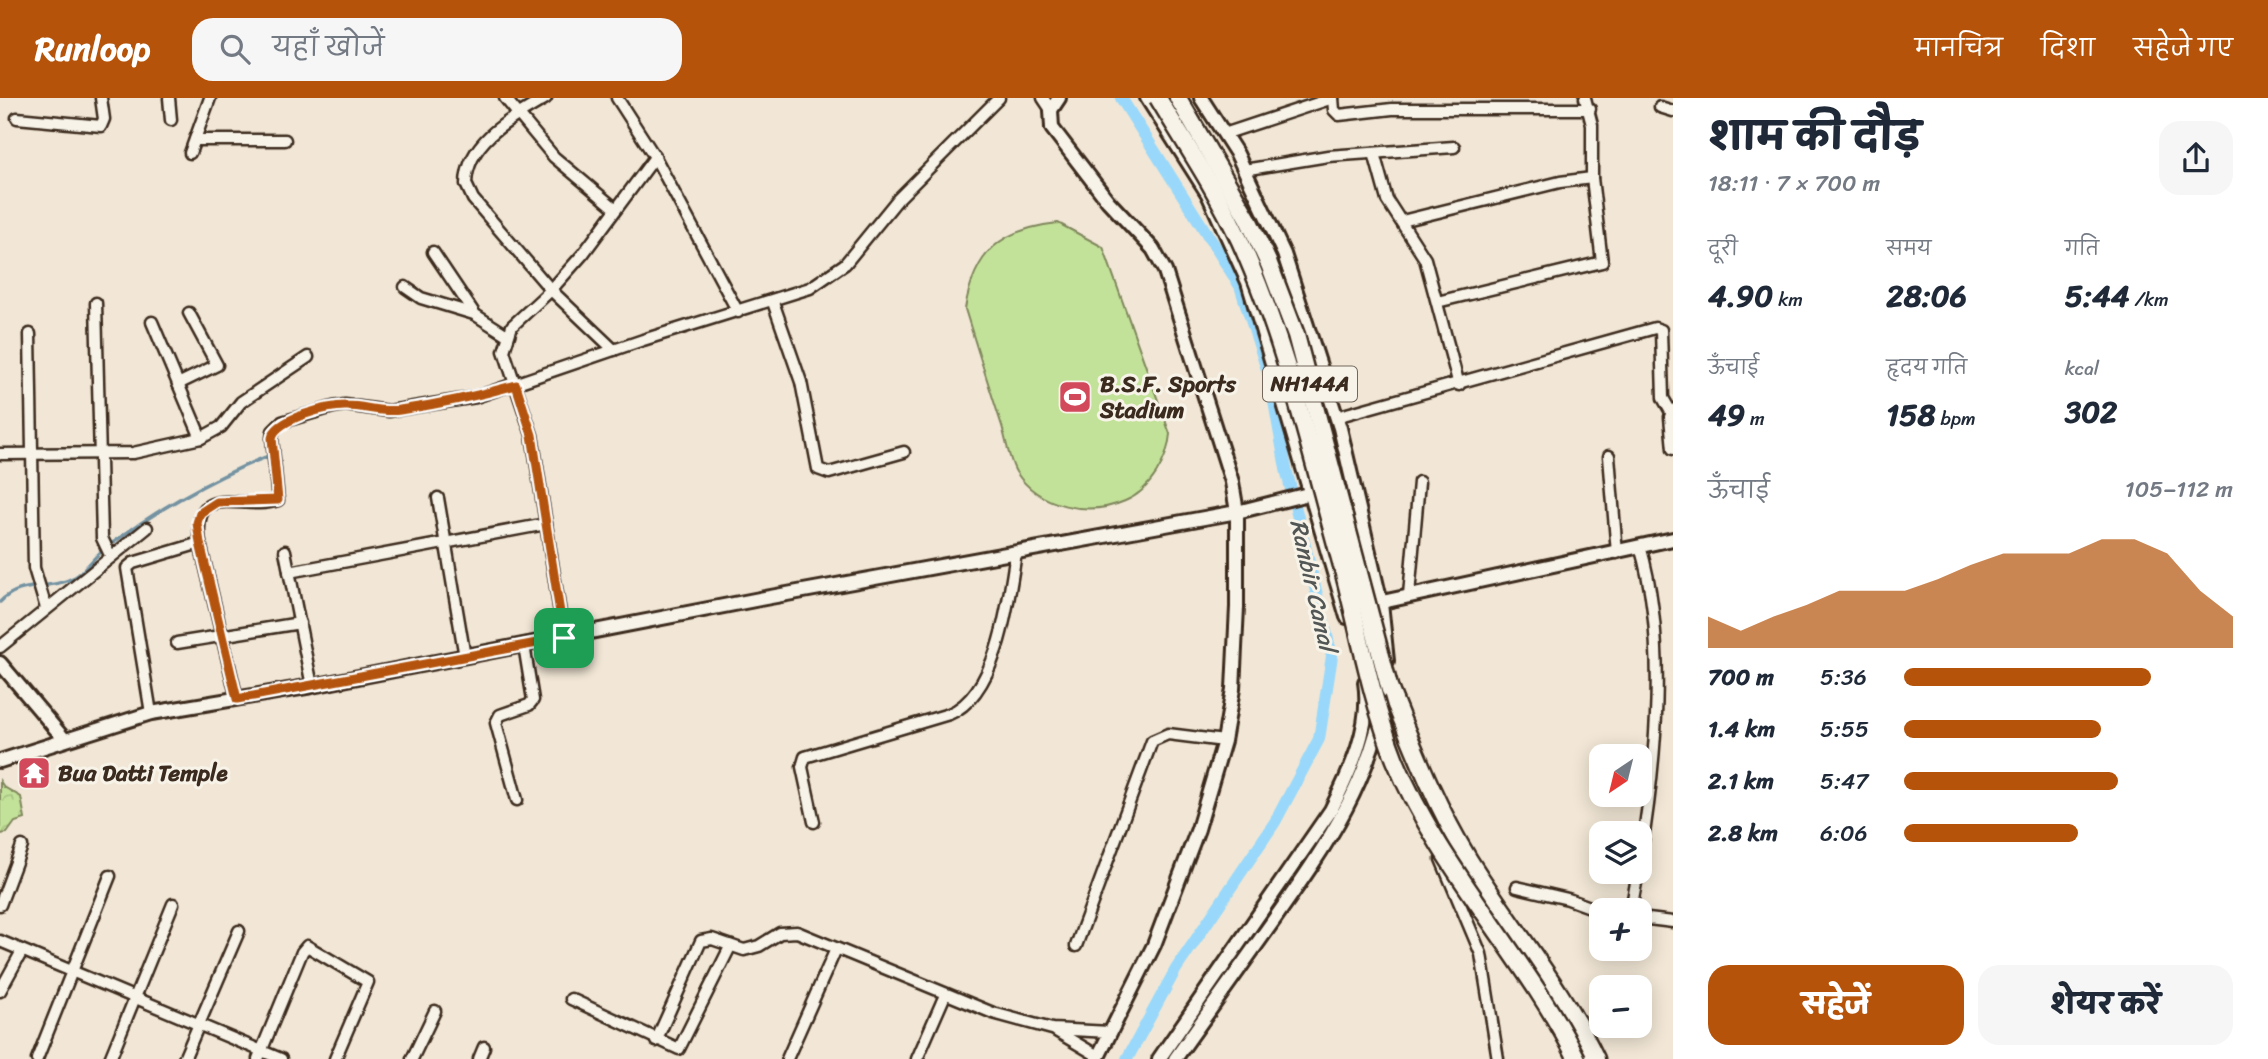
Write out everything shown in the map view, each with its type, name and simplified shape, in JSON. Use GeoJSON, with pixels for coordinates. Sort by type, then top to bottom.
{"type":"FeatureCollection","features":[{"type":"Feature","properties":{"kind":"highway","name":"NH144A"},"geometry":{"type":"LineString","coordinates":[[1158,98],[1234,230],[1259,288],[1320,486],[1365,661],[1404,779],[1431,830],[1545,1000],[1577,1059]]}},
{"type":"Feature","properties":{"kind":"highway","name":"NH144A"},"geometry":{"type":"LineString","coordinates":[[1178,98],[1248,219],[1289,314],[1308,375],[1390,690],[1415,758],[1470,861],[1565,1001],[1596,1059]]}},
{"type":"Feature","properties":{"kind":"street"},"geometry":{"type":"LineString","coordinates":[[17,118],[101,126],[104,119],[101,98]]}},
{"type":"Feature","properties":{"kind":"street"},"geometry":{"type":"LineString","coordinates":[[169,98],[171,120]]}},
{"type":"Feature","properties":{"kind":"street"},"geometry":{"type":"LineString","coordinates":[[190,153],[210,98]]}},
{"type":"Feature","properties":{"kind":"street"},"geometry":{"type":"LineString","coordinates":[[505,98],[562,165],[616,209]]}},
{"type":"Feature","properties":{"kind":"street"},"geometry":{"type":"LineString","coordinates":[[546,98],[517,115],[485,140],[470,166],[466,184],[473,199],[551,290],[614,350]]}},
{"type":"Feature","properties":{"kind":"street"},"geometry":{"type":"LineString","coordinates":[[617,98],[655,157],[738,312]]}},
{"type":"Feature","properties":{"kind":"street"},"geometry":{"type":"LineString","coordinates":[[237,699],[200,543],[198,518],[212,504],[278,500],[273,431],[282,422],[345,405],[389,411],[466,399],[810,288],[845,264],[898,199],[999,98]]}},
{"type":"Feature","properties":{"kind":"street"},"geometry":{"type":"LineString","coordinates":[[656,1041],[698,944],[712,939],[730,947],[752,949],[787,932],[797,932],[945,995],[1052,1030],[1097,1057],[1154,946],[1198,829],[1224,741],[1233,689],[1237,512],[1228,469],[1165,271],[1153,249],[1078,164],[1052,128],[1051,110],[1043,98]]}},
{"type":"Feature","properties":{"kind":"street"},"geometry":{"type":"LineString","coordinates":[[1051,110],[1059,98]]}},
{"type":"Feature","properties":{"kind":"street"},"geometry":{"type":"LineString","coordinates":[[1147,98],[1208,194],[1248,282],[1365,679],[1380,722],[1480,954],[1498,1059]]}},
{"type":"Feature","properties":{"kind":"street"},"geometry":{"type":"LineString","coordinates":[[1175,1059],[1330,839],[1360,784],[1380,722],[1388,670],[1381,603],[1336,417],[1284,254],[1244,170],[1201,98]]}},
{"type":"Feature","properties":{"kind":"street"},"geometry":{"type":"LineString","coordinates":[[1224,134],[1333,98],[1334,110],[1339,114],[1513,102],[1590,109]]}},
{"type":"Feature","properties":{"kind":"street"},"geometry":{"type":"LineString","coordinates":[[1437,302],[1602,262],[1592,177],[1590,109],[1585,98]]}},
{"type":"Feature","properties":{"kind":"street"},"geometry":{"type":"LineString","coordinates":[[1660,107],[1673,111]]}},
{"type":"Feature","properties":{"kind":"street"},"geometry":{"type":"LineString","coordinates":[[195,140],[285,140]]}},
{"type":"Feature","properties":{"kind":"street"},"geometry":{"type":"LineString","coordinates":[[1244,170],[1277,162],[1454,148]]}},
{"type":"Feature","properties":{"kind":"street"},"geometry":{"type":"LineString","coordinates":[[1374,153],[1387,201],[1425,259],[1459,385]]}},
{"type":"Feature","properties":{"kind":"street"},"geometry":{"type":"LineString","coordinates":[[564,638],[532,435],[516,385],[505,361],[507,335],[551,290],[655,157]]}},
{"type":"Feature","properties":{"kind":"street"},"geometry":{"type":"LineString","coordinates":[[1402,221],[1560,182],[1592,177]]}},
{"type":"Feature","properties":{"kind":"street"},"geometry":{"type":"LineString","coordinates":[[433,253],[474,314]]}},
{"type":"Feature","properties":{"kind":"street"},"geometry":{"type":"LineString","coordinates":[[405,287],[421,298],[474,314],[507,335]]}},
{"type":"Feature","properties":{"kind":"street"},"geometry":{"type":"LineString","coordinates":[[773,302],[801,382],[818,469],[829,473],[904,452]]}},
{"type":"Feature","properties":{"kind":"street"},"geometry":{"type":"LineString","coordinates":[[96,303],[101,453],[108,553]]}},
{"type":"Feature","properties":{"kind":"street"},"geometry":{"type":"LineString","coordinates":[[178,384],[217,365],[189,313]]}},
{"type":"Feature","properties":{"kind":"street"},"geometry":{"type":"LineString","coordinates":[[152,322],[201,438]]}},
{"type":"Feature","properties":{"kind":"street"},"geometry":{"type":"LineString","coordinates":[[1336,417],[1459,385],[1658,327],[1661,330],[1663,398],[1672,411],[1673,449]]}},
{"type":"Feature","properties":{"kind":"street"},"geometry":{"type":"LineString","coordinates":[[30,334],[37,586],[46,608]]}},
{"type":"Feature","properties":{"kind":"street"},"geometry":{"type":"LineString","coordinates":[[0,454],[145,452],[201,438],[221,427],[241,402],[308,357]]}},
{"type":"Feature","properties":{"kind":"street"},"geometry":{"type":"LineString","coordinates":[[1609,456],[1616,553]]}},
{"type":"Feature","properties":{"kind":"street"},"geometry":{"type":"LineString","coordinates":[[1409,595],[1419,482]]}},
{"type":"Feature","properties":{"kind":"street"},"geometry":{"type":"LineString","coordinates":[[0,761],[151,713],[312,686],[1237,512],[1309,494]]}},
{"type":"Feature","properties":{"kind":"street"},"geometry":{"type":"LineString","coordinates":[[438,498],[465,657]]}},
{"type":"Feature","properties":{"kind":"street"},"geometry":{"type":"LineString","coordinates":[[289,572],[546,524]]}},
{"type":"Feature","properties":{"kind":"street"},"geometry":{"type":"LineString","coordinates":[[0,646],[108,553],[147,528]]}},
{"type":"Feature","properties":{"kind":"street"},"geometry":{"type":"LineString","coordinates":[[1345,608],[1381,603],[1673,539]]}},
{"type":"Feature","properties":{"kind":"street"},"geometry":{"type":"LineString","coordinates":[[151,713],[127,568],[133,563],[200,543]]}},
{"type":"Feature","properties":{"kind":"street"},"geometry":{"type":"LineString","coordinates":[[1640,546],[1653,592],[1655,723],[1653,773],[1646,821]]}},
{"type":"Feature","properties":{"kind":"street"},"geometry":{"type":"LineString","coordinates":[[285,551],[312,686]]}},
{"type":"Feature","properties":{"kind":"street"},"geometry":{"type":"LineString","coordinates":[[814,822],[802,766],[805,757],[949,714],[968,701],[988,670],[1004,623],[1016,552]]}},
{"type":"Feature","properties":{"kind":"street"},"geometry":{"type":"LineString","coordinates":[[177,643],[300,623]]}},
{"type":"Feature","properties":{"kind":"street"},"geometry":{"type":"LineString","coordinates":[[517,800],[496,723],[500,715],[529,705],[533,700],[524,645]]}},
{"type":"Feature","properties":{"kind":"street"},"geometry":{"type":"LineString","coordinates":[[0,663],[65,740]]}},
{"type":"Feature","properties":{"kind":"street"},"geometry":{"type":"LineString","coordinates":[[1159,1059],[1331,810],[1352,766],[1361,734],[1366,714],[1365,679]]}},
{"type":"Feature","properties":{"kind":"street"},"geometry":{"type":"LineString","coordinates":[[1076,946],[1152,741],[1168,734],[1224,741]]}},
{"type":"Feature","properties":{"kind":"street"},"geometry":{"type":"LineString","coordinates":[[0,905],[22,846]]}},
{"type":"Feature","properties":{"kind":"street"},"geometry":{"type":"LineString","coordinates":[[37,1059],[110,876]]}},
{"type":"Feature","properties":{"kind":"street"},"geometry":{"type":"LineString","coordinates":[[1517,887],[1589,908]]}},
{"type":"Feature","properties":{"kind":"street"},"geometry":{"type":"LineString","coordinates":[[110,1059],[173,904]]}},
{"type":"Feature","properties":{"kind":"street"},"geometry":{"type":"LineString","coordinates":[[1652,919],[1673,922]]}},
{"type":"Feature","properties":{"kind":"street"},"geometry":{"type":"LineString","coordinates":[[184,1059],[239,931]]}},
{"type":"Feature","properties":{"kind":"street"},"geometry":{"type":"LineString","coordinates":[[0,942],[135,997],[260,1055],[281,1059]]}},
{"type":"Feature","properties":{"kind":"street"},"geometry":{"type":"LineString","coordinates":[[260,1055],[302,952],[307,946],[368,982],[335,1059]]}},
{"type":"Feature","properties":{"kind":"street"},"geometry":{"type":"LineString","coordinates":[[571,999],[673,1049],[681,1048],[730,947]]}},
{"type":"Feature","properties":{"kind":"street"},"geometry":{"type":"LineString","coordinates":[[787,1059],[836,949]]}},
{"type":"Feature","properties":{"kind":"street"},"geometry":{"type":"LineString","coordinates":[[0,991],[22,951]]}},
{"type":"Feature","properties":{"kind":"street"},"geometry":{"type":"LineString","coordinates":[[917,1059],[945,995]]}},
{"type":"Feature","properties":{"kind":"street"},"geometry":{"type":"LineString","coordinates":[[412,1059],[435,1012]]}},
{"type":"Feature","properties":{"kind":"street"},"geometry":{"type":"LineString","coordinates":[[1052,1030],[1110,1032]]}},
{"type":"Feature","properties":{"kind":"street"},"geometry":{"type":"LineString","coordinates":[[479,1059],[484,1047]]}},
{"type":"Feature","properties":{"kind":"green space","name":"B.S.F. Sports Stadium"},"geometry":{"type":"Polygon","coordinates":[[[1058,223],[1103,247],[1170,434],[1166,454],[1150,482],[1134,496],[1111,506],[1080,508],[1051,501],[1038,494],[1016,472],[965,309],[975,272],[983,258],[994,247],[1021,231],[1058,223]]]}},
{"type":"Feature","properties":{"kind":"green space"},"geometry":{"type":"Polygon","coordinates":[[[0,781],[4,787],[21,797],[25,819],[15,822],[7,833],[0,834],[0,781]]]}},
{"type":"Feature","properties":{"kind":"waterway","name":"Ranbir Canal"},"geometry":{"type":"LineString","coordinates":[[1121,98],[1240,286],[1270,379],[1286,469],[1332,656],[1319,739],[1275,822],[1176,969],[1127,1059]]}},
{"type":"Feature","properties":{"kind":"waterway"},"geometry":{"type":"LineString","coordinates":[[0,602],[17,591],[56,584],[75,577],[102,551],[160,511],[223,476],[266,457]]}},
{"type":"Feature","properties":{"kind":"place","name":"B.S.F. Sports Stadium"},"geometry":{"type":"Point","coordinates":[1075,397]}},
{"type":"Feature","properties":{"kind":"place","name":"Bua Datti Temple"},"geometry":{"type":"Point","coordinates":[34,773]}},
{"type":"Feature","properties":{"kind":"route"},"geometry":{"type":"LineString","coordinates":[[516,385],[532,435],[564,638],[237,699],[200,543],[198,518],[203,509],[217,502],[278,500],[272,438],[273,431],[282,422],[332,407],[345,405],[389,411],[476,397],[516,385]]}}]}
